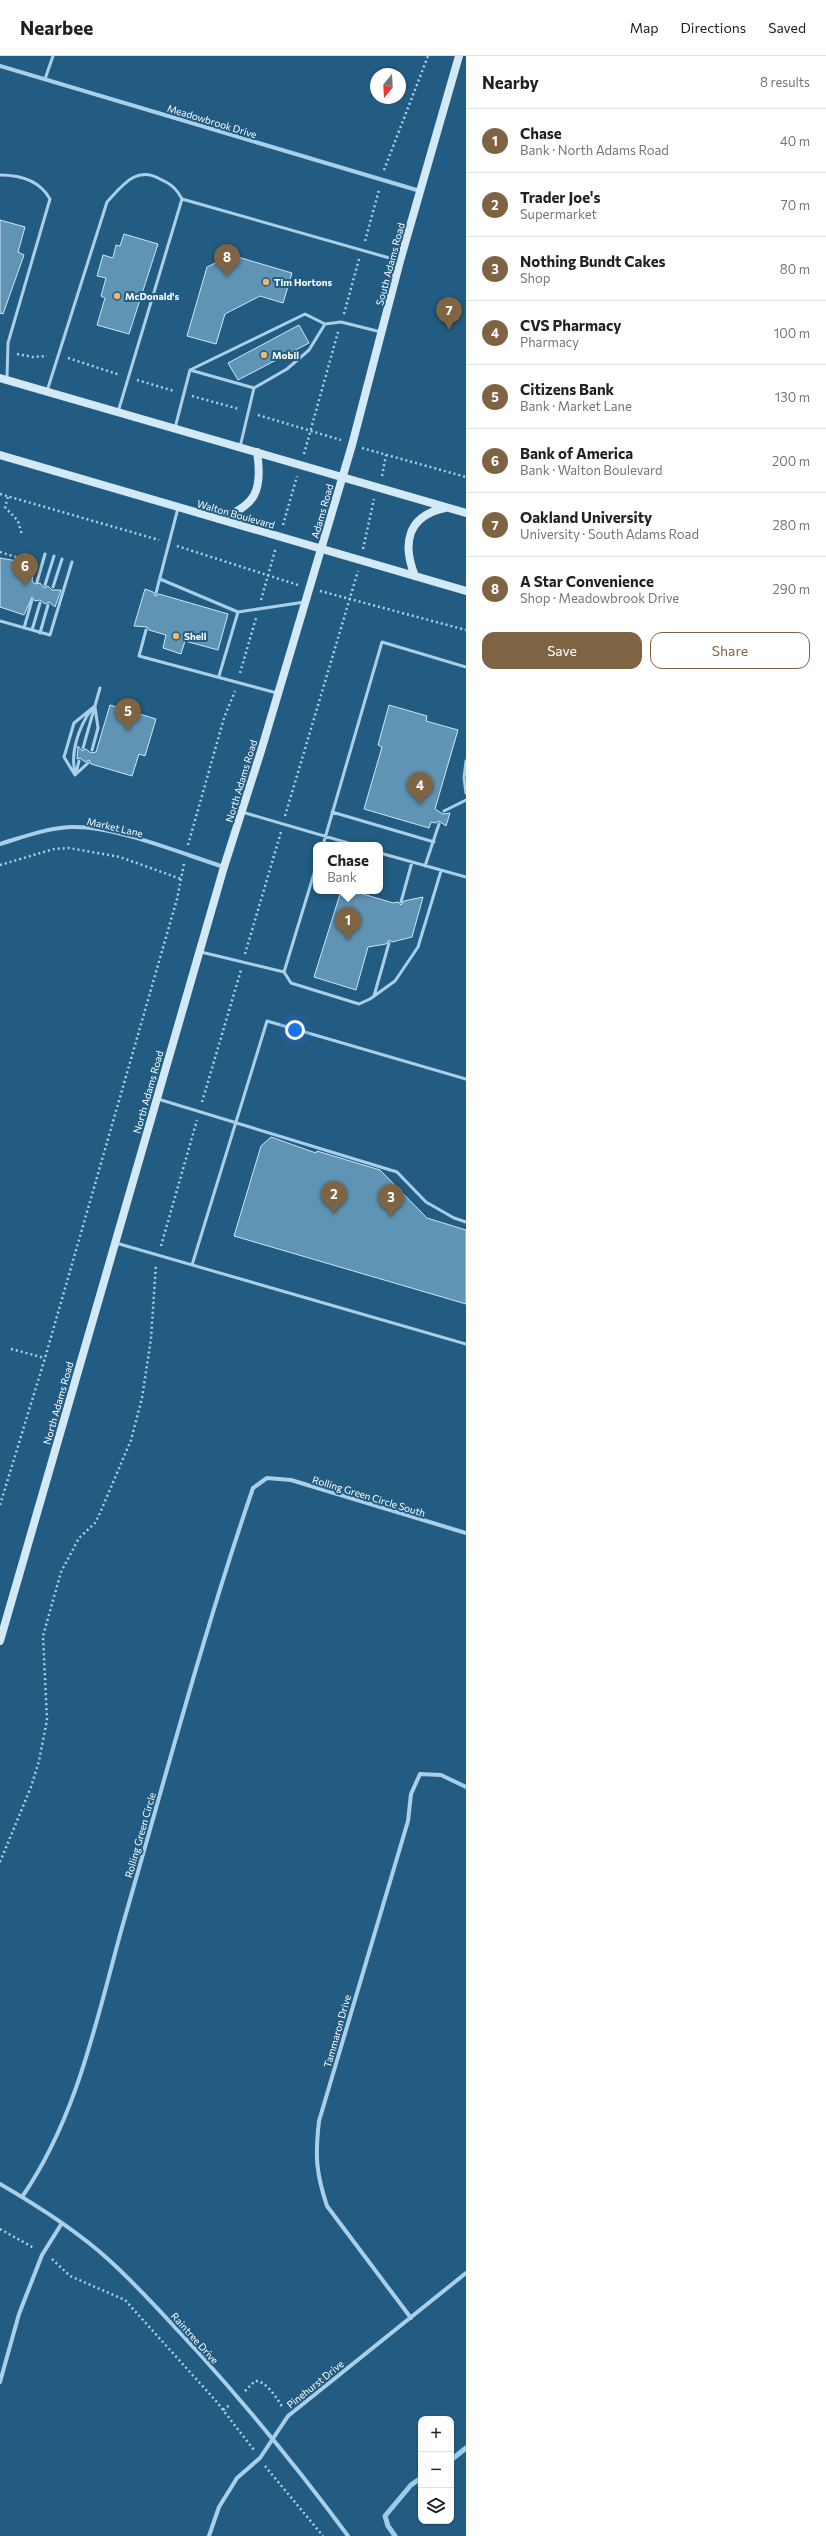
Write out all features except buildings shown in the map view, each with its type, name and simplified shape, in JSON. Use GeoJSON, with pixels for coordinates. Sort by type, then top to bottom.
{"type":"FeatureCollection","features":[{"type":"Feature","properties":{"kind":"main road","name":"South Adams Road"},"geometry":{"type":"LineString","coordinates":[[342,476],[383,332],[400,261],[459,56]]}},
{"type":"Feature","properties":{"kind":"main road"},"geometry":{"type":"LineString","coordinates":[[4,379],[466,513]]}},
{"type":"Feature","properties":{"kind":"main road"},"geometry":{"type":"LineString","coordinates":[[217,519],[240,511],[254,496],[259,478],[257,452]]}},
{"type":"Feature","properties":{"kind":"main road","name":"Walton Boulevard"},"geometry":{"type":"LineString","coordinates":[[0,455],[321,550],[466,591]]}},
{"type":"Feature","properties":{"kind":"main road","name":"Adams Road"},"geometry":{"type":"LineString","coordinates":[[321,550],[342,476]]}},
{"type":"Feature","properties":{"kind":"main road"},"geometry":{"type":"LineString","coordinates":[[415,576],[408,548],[412,531],[425,515],[447,508]]}},
{"type":"Feature","properties":{"kind":"main road","name":"North Adams Road"},"geometry":{"type":"LineString","coordinates":[[0,1641],[156,1098],[224,867],[321,550]]}},
{"type":"Feature","properties":{"kind":"street","name":"Meadowbrook Drive"},"geometry":{"type":"LineString","coordinates":[[0,66],[420,191]]}},
{"type":"Feature","properties":{"kind":"street","name":"Market Lane"},"geometry":{"type":"LineString","coordinates":[[0,844],[56,828],[86,828],[151,844],[224,867]]}},
{"type":"Feature","properties":{"kind":"street","name":"Rolling Green Circle South"},"geometry":{"type":"LineString","coordinates":[[267,1478],[290,1480],[466,1533]]}},
{"type":"Feature","properties":{"kind":"street","name":"Rolling Green Circle"},"geometry":{"type":"LineString","coordinates":[[22,2197],[42,2168],[58,2134],[78,2083],[244,1514],[253,1488],[267,1478]]}},
{"type":"Feature","properties":{"kind":"street","name":"Tammaron Drive"},"geometry":{"type":"LineString","coordinates":[[411,2318],[327,2206],[320,2185],[316,2149],[319,2121],[408,1821],[411,1794],[420,1774],[441,1775],[466,1787]]}},
{"type":"Feature","properties":{"kind":"street","name":"Raintree Drive"},"geometry":{"type":"LineString","coordinates":[[0,2184],[62,2223],[108,2260],[167,2318],[238,2397],[348,2536]]}},
{"type":"Feature","properties":{"kind":"street"},"geometry":{"type":"LineString","coordinates":[[0,2382],[20,2314],[43,2253],[62,2223]]}},
{"type":"Feature","properties":{"kind":"street","name":"Pinehurst Drive"},"geometry":{"type":"LineString","coordinates":[[209,2536],[220,2507],[237,2478],[260,2458],[288,2416],[466,2273]]}},
{"type":"Feature","properties":{"kind":"lane"},"geometry":{"type":"LineString","coordinates":[[45,79],[53,56]]}},
{"type":"Feature","properties":{"kind":"lane"},"geometry":{"type":"LineString","coordinates":[[47,391],[60,356],[107,202],[127,180],[139,174],[154,175],[175,186],[182,199],[118,412]]}},
{"type":"Feature","properties":{"kind":"lane"},"geometry":{"type":"LineString","coordinates":[[0,176],[13,175],[30,180],[45,190],[50,200],[7,351],[4,379]]}},
{"type":"Feature","properties":{"kind":"lane"},"geometry":{"type":"LineString","coordinates":[[182,199],[400,261]]}},
{"type":"Feature","properties":{"kind":"lane"},"geometry":{"type":"LineString","coordinates":[[175,429],[190,370],[305,314],[325,324],[341,322],[383,332]]}},
{"type":"Feature","properties":{"kind":"lane"},"geometry":{"type":"LineString","coordinates":[[190,370],[254,388],[287,369],[309,350],[325,324]]}},
{"type":"Feature","properties":{"kind":"lane"},"geometry":{"type":"LineString","coordinates":[[240,447],[254,388]]}},
{"type":"Feature","properties":{"kind":"lane"},"geometry":{"type":"LineString","coordinates":[[156,593],[170,544],[178,508]]}},
{"type":"Feature","properties":{"kind":"lane"},"geometry":{"type":"LineString","coordinates":[[37,582],[46,554]]}},
{"type":"Feature","properties":{"kind":"lane"},"geometry":{"type":"LineString","coordinates":[[45,585],[54,556]]}},
{"type":"Feature","properties":{"kind":"lane"},"geometry":{"type":"LineString","coordinates":[[53,587],[62,559]]}},
{"type":"Feature","properties":{"kind":"lane"},"geometry":{"type":"LineString","coordinates":[[0,621],[50,635],[72,562]]}},
{"type":"Feature","properties":{"kind":"lane"},"geometry":{"type":"LineString","coordinates":[[160,579],[238,612],[305,602]]}},
{"type":"Feature","properties":{"kind":"lane"},"geometry":{"type":"LineString","coordinates":[[24,628],[32,600]]}},
{"type":"Feature","properties":{"kind":"lane"},"geometry":{"type":"LineString","coordinates":[[32,630],[40,602]]}},
{"type":"Feature","properties":{"kind":"lane"},"geometry":{"type":"LineString","coordinates":[[40,633],[48,605]]}},
{"type":"Feature","properties":{"kind":"lane"},"geometry":{"type":"LineString","coordinates":[[219,676],[238,612]]}},
{"type":"Feature","properties":{"kind":"lane"},"geometry":{"type":"LineString","coordinates":[[146,630],[139,656],[219,676],[278,694]]}},
{"type":"Feature","properties":{"kind":"lane"},"geometry":{"type":"LineString","coordinates":[[324,842],[382,642],[466,667]]}},
{"type":"Feature","properties":{"kind":"lane"},"geometry":{"type":"LineString","coordinates":[[83,748],[100,688]]}},
{"type":"Feature","properties":{"kind":"lane"},"geometry":{"type":"LineString","coordinates":[[92,750],[98,728],[95,706]]}},
{"type":"Feature","properties":{"kind":"lane"},"geometry":{"type":"LineString","coordinates":[[75,775],[64,757],[74,722],[95,706]]}},
{"type":"Feature","properties":{"kind":"lane"},"geometry":{"type":"LineString","coordinates":[[75,775],[72,760],[83,722],[95,706]]}},
{"type":"Feature","properties":{"kind":"lane"},"geometry":{"type":"LineString","coordinates":[[75,775],[80,760]]}},
{"type":"Feature","properties":{"kind":"lane"},"geometry":{"type":"LineString","coordinates":[[466,761],[464,778],[466,792]]}},
{"type":"Feature","properties":{"kind":"lane"},"geometry":{"type":"LineString","coordinates":[[75,775],[88,763]]}},
{"type":"Feature","properties":{"kind":"lane"},"geometry":{"type":"LineString","coordinates":[[444,811],[466,800]]}},
{"type":"Feature","properties":{"kind":"lane"},"geometry":{"type":"LineString","coordinates":[[242,812],[344,842]]}},
{"type":"Feature","properties":{"kind":"lane"},"geometry":{"type":"LineString","coordinates":[[332,812],[434,842]]}},
{"type":"Feature","properties":{"kind":"lane"},"geometry":{"type":"LineString","coordinates":[[425,866],[439,824]]}},
{"type":"Feature","properties":{"kind":"lane"},"geometry":{"type":"LineString","coordinates":[[383,854],[466,878]]}},
{"type":"Feature","properties":{"kind":"lane"},"geometry":{"type":"LineString","coordinates":[[401,902],[412,862]]}},
{"type":"Feature","properties":{"kind":"lane"},"geometry":{"type":"LineString","coordinates":[[199,952],[284,972],[292,983],[359,1004],[374,996],[395,981],[418,947],[441,871]]}},
{"type":"Feature","properties":{"kind":"lane"},"geometry":{"type":"LineString","coordinates":[[284,972],[313,877]]}},
{"type":"Feature","properties":{"kind":"lane"},"geometry":{"type":"LineString","coordinates":[[374,996],[390,943]]}},
{"type":"Feature","properties":{"kind":"lane"},"geometry":{"type":"LineString","coordinates":[[192,1266],[267,1021],[466,1079]]}},
{"type":"Feature","properties":{"kind":"lane"},"geometry":{"type":"LineString","coordinates":[[156,1098],[397,1172],[426,1202],[454,1218],[466,1222]]}},
{"type":"Feature","properties":{"kind":"lane"},"geometry":{"type":"LineString","coordinates":[[114,1243],[466,1344]]}},
{"type":"Feature","properties":{"kind":"path"},"geometry":{"type":"LineString","coordinates":[[385,168],[428,56]]}},
{"type":"Feature","properties":{"kind":"path"},"geometry":{"type":"LineString","coordinates":[[307,442],[379,190]]}},
{"type":"Feature","properties":{"kind":"path"},"geometry":{"type":"LineString","coordinates":[[7,351],[33,357],[60,356],[127,378],[323,433]]}},
{"type":"Feature","properties":{"kind":"path"},"geometry":{"type":"LineString","coordinates":[[382,469],[386,454],[466,477]]}},
{"type":"Feature","properties":{"kind":"path"},"geometry":{"type":"LineString","coordinates":[[283,526],[298,474]]}},
{"type":"Feature","properties":{"kind":"path"},"geometry":{"type":"LineString","coordinates":[[0,494],[170,544],[268,575]]}},
{"type":"Feature","properties":{"kind":"path"},"geometry":{"type":"LineString","coordinates":[[8,497],[5,507],[18,521],[22,535]]}},
{"type":"Feature","properties":{"kind":"path"},"geometry":{"type":"LineString","coordinates":[[363,550],[374,499]]}},
{"type":"Feature","properties":{"kind":"path"},"geometry":{"type":"LineString","coordinates":[[0,552],[31,562],[35,567]]}},
{"type":"Feature","properties":{"kind":"path"},"geometry":{"type":"LineString","coordinates":[[189,840],[273,558]]}},
{"type":"Feature","properties":{"kind":"path"},"geometry":{"type":"LineString","coordinates":[[0,1862],[39,1762],[47,1720],[43,1636],[62,1572],[79,1538],[95,1523],[100,1514],[124,1459],[138,1412],[151,1339],[155,1270],[158,1256],[355,581]]}},
{"type":"Feature","properties":{"kind":"path"},"geometry":{"type":"LineString","coordinates":[[349,599],[466,630]]}},
{"type":"Feature","properties":{"kind":"path"},"geometry":{"type":"LineString","coordinates":[[0,865],[54,849],[69,848],[120,857],[181,879]]}},
{"type":"Feature","properties":{"kind":"path"},"geometry":{"type":"LineString","coordinates":[[0,1505],[45,1358],[182,872]]}},
{"type":"Feature","properties":{"kind":"path"},"geometry":{"type":"LineString","coordinates":[[11,1349],[45,1358]]}},
{"type":"Feature","properties":{"kind":"path"},"geometry":{"type":"LineString","coordinates":[[0,2228],[43,2253],[70,2276],[125,2300],[224,2410],[276,2482],[323,2536]]}},
{"type":"Feature","properties":{"kind":"path"},"geometry":{"type":"LineString","coordinates":[[224,2410],[255,2381],[258,2381],[280,2403],[288,2416]]}},
{"type":"Feature","properties":{"kind":"waterway"},"geometry":{"type":"LineString","coordinates":[[454,2458],[466,2448]]}},
{"type":"Feature","properties":{"kind":"waterway"},"geometry":{"type":"LineString","coordinates":[[395,2536],[388,2526],[385,2516],[411,2485],[418,2480]]}},
{"type":"Feature","properties":{"kind":"place","name":"A Star Convenience"},"geometry":{"type":"Point","coordinates":[227,277]}},
{"type":"Feature","properties":{"kind":"place","name":"Tim Hortons"},"geometry":{"type":"Point","coordinates":[266,282]}},
{"type":"Feature","properties":{"kind":"place","name":"McDonald's"},"geometry":{"type":"Point","coordinates":[117,296]}},
{"type":"Feature","properties":{"kind":"place","name":"Oakland University"},"geometry":{"type":"Point","coordinates":[449,330]}},
{"type":"Feature","properties":{"kind":"place","name":"Mobil"},"geometry":{"type":"Point","coordinates":[264,355]}},
{"type":"Feature","properties":{"kind":"place","name":"Bank of America"},"geometry":{"type":"Point","coordinates":[25,586]}},
{"type":"Feature","properties":{"kind":"place","name":"Shell"},"geometry":{"type":"Point","coordinates":[176,636]}},
{"type":"Feature","properties":{"kind":"place","name":"Citizens Bank"},"geometry":{"type":"Point","coordinates":[128,731]}},
{"type":"Feature","properties":{"kind":"place","name":"CVS Pharmacy"},"geometry":{"type":"Point","coordinates":[420,805]}},
{"type":"Feature","properties":{"kind":"place","name":"Chase"},"geometry":{"type":"Point","coordinates":[348,940]}},
{"type":"Feature","properties":{"kind":"place","name":"Trader Joe's"},"geometry":{"type":"Point","coordinates":[334,1214]}},
{"type":"Feature","properties":{"kind":"place","name":"Nothing Bundt Cakes"},"geometry":{"type":"Point","coordinates":[391,1217]}}]}
